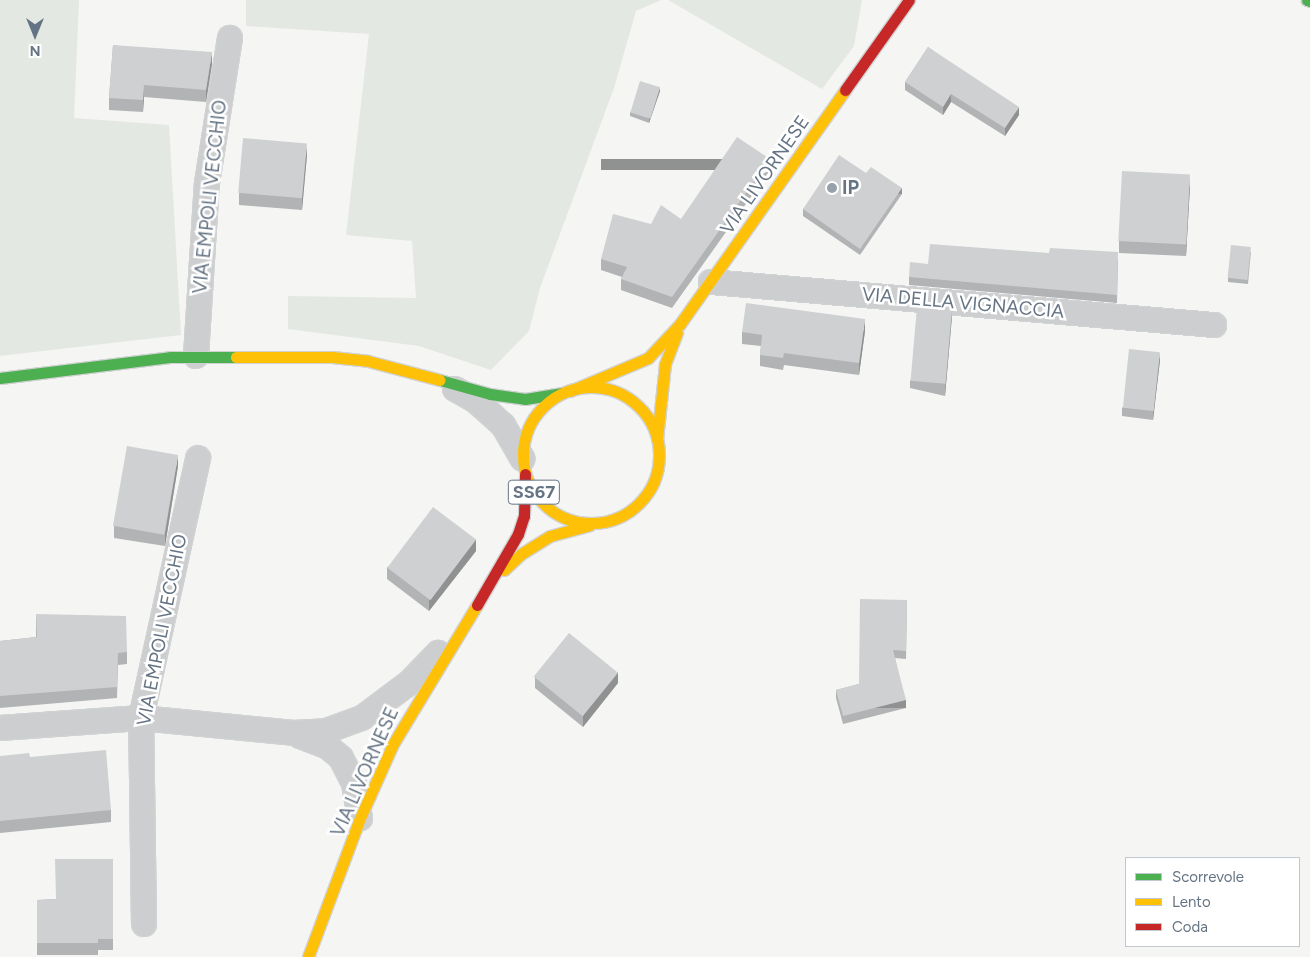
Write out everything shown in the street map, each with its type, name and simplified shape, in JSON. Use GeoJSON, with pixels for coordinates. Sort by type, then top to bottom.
{"type":"FeatureCollection","features":[{"type":"Feature","properties":{"kind":"main road","name":"VIA LIVORNESE"},"geometry":{"type":"LineString","coordinates":[[308,957],[318,936],[360,818],[392,744],[454,638],[494,580],[524,516],[524,438],[533,420],[546,404],[566,392],[648,358],[680,324],[909,0]]}},
{"type":"Feature","properties":{"kind":"main road","name":"VIA LIVORNESE"},"geometry":{"type":"LineString","coordinates":[[878,44],[885,10]]}},
{"type":"Feature","properties":{"kind":"main road","name":"VIA LIVORNESE"},"geometry":{"type":"LineString","coordinates":[[494,580],[520,554],[550,536],[615,519],[632,510],[646,496],[655,478],[659,458],[657,439],[665,364],[680,324]]}},
{"type":"Feature","properties":{"kind":"main road"},"geometry":{"type":"LineString","coordinates":[[0,378],[196,356],[332,357],[368,361],[490,394],[525,399],[566,392]]}},
{"type":"Feature","properties":{"kind":"main road","name":"VIA LIVORNESE"},"geometry":{"type":"LineString","coordinates":[[566,392],[592,387],[614,391],[633,402],[648,418],[657,439]]}},
{"type":"Feature","properties":{"kind":"main road","name":"VIA LIVORNESE"},"geometry":{"type":"LineString","coordinates":[[524,466],[535,495],[552,511],[572,521],[595,524]]}},
{"type":"Feature","properties":{"kind":"main road","name":"VIA LIVORNESE"},"geometry":{"type":"LineString","coordinates":[[315,957],[318,936]]}},
{"type":"Feature","properties":{"kind":"street","name":"VIA EMPOLI VECCHIO"},"geometry":{"type":"LineString","coordinates":[[196,356],[207,183],[230,38]]}},
{"type":"Feature","properties":{"kind":"street","name":"VIA DELLA VIGNACCIA"},"geometry":{"type":"LineString","coordinates":[[711,282],[1214,325]]}},
{"type":"Feature","properties":{"kind":"street"},"geometry":{"type":"LineString","coordinates":[[434,378],[475,400],[496,418],[514,440],[524,466]]}},
{"type":"Feature","properties":{"kind":"street","name":"VIA EMPOLI VECCHIO"},"geometry":{"type":"LineString","coordinates":[[144,924],[141,718],[198,458]]}},
{"type":"Feature","properties":{"kind":"street"},"geometry":{"type":"LineString","coordinates":[[0,728],[141,718],[293,733],[326,731],[362,718],[410,683],[454,638]]}},
{"type":"Feature","properties":{"kind":"street"},"geometry":{"type":"LineString","coordinates":[[293,733],[328,747],[341,758],[354,784],[360,818]]}},
{"type":"Feature","properties":{"kind":"shaded area"},"geometry":{"type":"Polygon","coordinates":[[[0,0],[79,0],[74,118],[169,125],[181,335],[0,356],[0,0]]]}},
{"type":"Feature","properties":{"kind":"shaded area"},"geometry":{"type":"Polygon","coordinates":[[[246,0],[661,0],[636,11],[614,88],[540,288],[529,331],[491,370],[419,346],[288,329],[288,296],[416,298],[412,241],[346,235],[369,34],[246,26],[246,0]]]}},
{"type":"Feature","properties":{"kind":"shaded area"},"geometry":{"type":"Polygon","coordinates":[[[668,0],[862,0],[854,46],[822,89],[668,0]]]}},
{"type":"Feature","properties":{"kind":"building"},"geometry":{"type":"Polygon","coordinates":[[[113,45],[212,52],[206,90],[144,85],[143,100],[109,98],[113,45]]]}},
{"type":"Feature","properties":{"kind":"building"},"geometry":{"type":"Polygon","coordinates":[[[928,47],[1019,107],[1005,128],[951,94],[943,107],[905,82],[928,47]]]}},
{"type":"Feature","properties":{"kind":"building"},"geometry":{"type":"Polygon","coordinates":[[[640,81],[660,87],[650,119],[630,113],[640,81]]]}},
{"type":"Feature","properties":{"kind":"building"},"geometry":{"type":"Polygon","coordinates":[[[737,137],[770,159],[672,297],[621,279],[627,267],[601,259],[613,214],[651,224],[661,205],[681,219],[737,137]]]}},
{"type":"Feature","properties":{"kind":"building"},"geometry":{"type":"Polygon","coordinates":[[[243,138],[307,144],[302,198],[238,193],[243,138]]]}},
{"type":"Feature","properties":{"kind":"building"},"geometry":{"type":"Polygon","coordinates":[[[839,155],[866,173],[871,167],[902,188],[860,249],[803,209],[839,155]]]}},
{"type":"Feature","properties":{"kind":"building"},"geometry":{"type":"Polygon","coordinates":[[[1122,171],[1190,175],[1186,244],[1118,241],[1122,171]]]}},
{"type":"Feature","properties":{"kind":"building"},"geometry":{"type":"Polygon","coordinates":[[[930,244],[1049,253],[1050,248],[1118,252],[1117,295],[909,277],[910,262],[928,264],[930,244]]]}},
{"type":"Feature","properties":{"kind":"building"},"geometry":{"type":"Polygon","coordinates":[[[1231,245],[1251,247],[1247,280],[1228,278],[1231,245]]]}},
{"type":"Feature","properties":{"kind":"building"},"geometry":{"type":"Polygon","coordinates":[[[746,303],[865,319],[859,363],[784,353],[783,358],[760,355],[762,335],[742,332],[746,303]]]}},
{"type":"Feature","properties":{"kind":"building"},"geometry":{"type":"Polygon","coordinates":[[[917,307],[952,310],[945,384],[911,381],[917,307]]]}},
{"type":"Feature","properties":{"kind":"building"},"geometry":{"type":"Polygon","coordinates":[[[1129,349],[1160,352],[1154,411],[1123,408],[1129,349]]]}},
{"type":"Feature","properties":{"kind":"building"},"geometry":{"type":"Polygon","coordinates":[[[127,446],[178,455],[164,535],[113,526],[127,446]]]}},
{"type":"Feature","properties":{"kind":"building"},"geometry":{"type":"Polygon","coordinates":[[[433,507],[476,539],[430,600],[387,568],[433,507]]]}},
{"type":"Feature","properties":{"kind":"building"},"geometry":{"type":"Polygon","coordinates":[[[860,599],[907,600],[906,651],[893,650],[906,700],[843,716],[836,690],[859,684],[860,599]]]}},
{"type":"Feature","properties":{"kind":"building"},"geometry":{"type":"Polygon","coordinates":[[[36,614],[126,616],[127,652],[118,653],[117,687],[0,696],[0,641],[37,637],[36,614]]]}},
{"type":"Feature","properties":{"kind":"building"},"geometry":{"type":"Polygon","coordinates":[[[569,633],[618,673],[583,716],[534,677],[569,633]]]}},
{"type":"Feature","properties":{"kind":"building"},"geometry":{"type":"Polygon","coordinates":[[[106,750],[111,810],[0,821],[0,756],[29,753],[30,757],[106,750]]]}},
{"type":"Feature","properties":{"kind":"building"},"geometry":{"type":"Polygon","coordinates":[[[55,859],[113,859],[113,939],[98,939],[98,943],[37,943],[37,900],[56,899],[55,859]]]}},
{"type":"Feature","properties":{"kind":"traffic: fast"},"geometry":{"type":"LineString","coordinates":[[0,378],[170,357],[236,357]]}},
{"type":"Feature","properties":{"kind":"traffic: fast"},"geometry":{"type":"LineString","coordinates":[[440,380],[490,394],[525,399],[563,393]]}},
{"type":"Feature","properties":{"kind":"traffic: slow"},"geometry":{"type":"LineString","coordinates":[[570,391],[648,358],[680,324],[845,90]]}},
{"type":"Feature","properties":{"kind":"traffic: slow"},"geometry":{"type":"LineString","coordinates":[[657,439],[665,364],[677,333]]}},
{"type":"Feature","properties":{"kind":"traffic: slow"},"geometry":{"type":"LineString","coordinates":[[236,357],[332,357],[368,361],[440,380]]}},
{"type":"Feature","properties":{"kind":"traffic: slow"},"geometry":{"type":"LineString","coordinates":[[591,387],[617,392],[639,407],[654,429],[659,455],[654,481],[639,503],[617,518],[591,523],[565,518],[543,503],[528,481],[523,455],[528,429],[543,407],[565,392],[591,387]]}},
{"type":"Feature","properties":{"kind":"traffic: slow"},"geometry":{"type":"LineString","coordinates":[[504,570],[521,554],[550,536],[590,525]]}},
{"type":"Feature","properties":{"kind":"traffic: slow"},"geometry":{"type":"LineString","coordinates":[[308,957],[360,818],[393,744],[477,605]]}},
{"type":"Feature","properties":{"kind":"traffic: jam"},"geometry":{"type":"LineString","coordinates":[[845,90],[909,0]]}},
{"type":"Feature","properties":{"kind":"traffic: jam"},"geometry":{"type":"LineString","coordinates":[[477,605],[518,534],[524,516],[525,474]]}},
{"type":"Feature","properties":{"kind":"place","name":"IP"},"geometry":{"type":"Point","coordinates":[832,188]}}]}
